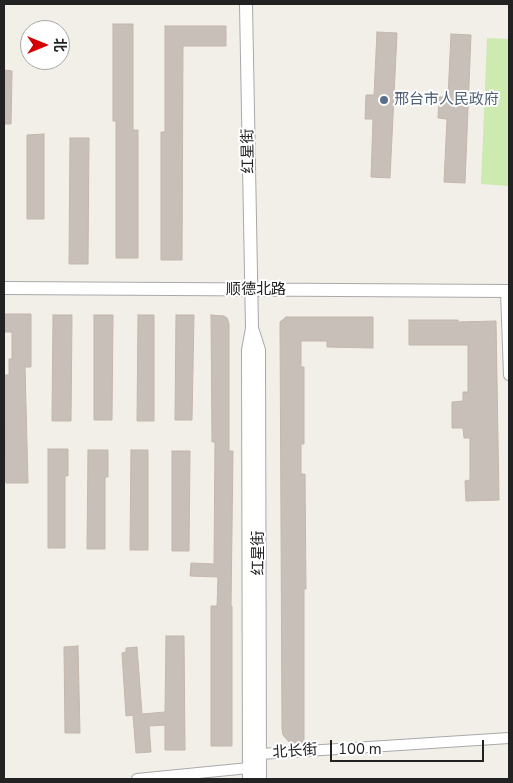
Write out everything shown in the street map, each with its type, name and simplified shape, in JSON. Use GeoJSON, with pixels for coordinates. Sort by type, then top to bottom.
{"type":"FeatureCollection","features":[{"type":"Feature","properties":{"kind":"street","name":"红星街"},"geometry":{"type":"LineString","coordinates":[[246,4],[252,328],[248,350],[249,774]]}},
{"type":"Feature","properties":{"kind":"street","name":"顺德北路"},"geometry":{"type":"LineString","coordinates":[[4,288],[507,291]]}},
{"type":"Feature","properties":{"kind":"street"},"geometry":{"type":"LineString","coordinates":[[507,291],[509,375]]}},
{"type":"Feature","properties":{"kind":"street","name":"红星街"},"geometry":{"type":"LineString","coordinates":[[252,328],[259,350],[260,779]]}},
{"type":"Feature","properties":{"kind":"street","name":"北长街"},"geometry":{"type":"LineString","coordinates":[[260,754],[509,738]]}},
{"type":"Feature","properties":{"kind":"street"},"geometry":{"type":"LineString","coordinates":[[137,779],[249,774]]}},
{"type":"Feature","properties":{"kind":"green space"},"geometry":{"type":"Polygon","coordinates":[[[487,38],[509,39],[509,186],[481,184],[487,38]]]}},
{"type":"Feature","properties":{"kind":"building"},"geometry":{"type":"Polygon","coordinates":[[[113,24],[133,24],[133,130],[138,130],[138,258],[116,258],[116,121],[113,121],[113,24]]]}},
{"type":"Feature","properties":{"kind":"building"},"geometry":{"type":"Polygon","coordinates":[[[165,26],[226,26],[226,46],[183,46],[182,260],[161,260],[161,132],[165,132],[165,26]]]}},
{"type":"Feature","properties":{"kind":"building"},"geometry":{"type":"Polygon","coordinates":[[[377,32],[397,33],[390,178],[371,177],[373,119],[365,119],[366,95],[374,95],[377,32]]]}},
{"type":"Feature","properties":{"kind":"building"},"geometry":{"type":"Polygon","coordinates":[[[451,34],[471,35],[465,183],[444,182],[447,119],[438,118],[439,97],[448,97],[451,34]]]}},
{"type":"Feature","properties":{"kind":"building"},"geometry":{"type":"Polygon","coordinates":[[[4,70],[12,71],[11,124],[4,124],[4,70]]]}},
{"type":"Feature","properties":{"kind":"building"},"geometry":{"type":"Polygon","coordinates":[[[44,134],[44,219],[27,219],[27,135],[44,134]]]}},
{"type":"Feature","properties":{"kind":"building"},"geometry":{"type":"Polygon","coordinates":[[[70,138],[89,138],[88,264],[69,264],[70,138]]]}},
{"type":"Feature","properties":{"kind":"building"},"geometry":{"type":"Polygon","coordinates":[[[4,314],[31,314],[31,367],[25,367],[28,483],[6,483],[4,481],[4,375],[9,375],[9,359],[12,359],[12,332],[4,332],[4,314]]]}},
{"type":"Feature","properties":{"kind":"building"},"geometry":{"type":"Polygon","coordinates":[[[53,315],[72,315],[71,421],[52,421],[53,315]]]}},
{"type":"Feature","properties":{"kind":"building"},"geometry":{"type":"Polygon","coordinates":[[[94,315],[113,315],[112,420],[94,420],[94,315]]]}},
{"type":"Feature","properties":{"kind":"building"},"geometry":{"type":"Polygon","coordinates":[[[138,315],[154,315],[154,421],[137,421],[138,315]]]}},
{"type":"Feature","properties":{"kind":"building"},"geometry":{"type":"Polygon","coordinates":[[[176,315],[194,315],[192,420],[175,420],[176,315]]]}},
{"type":"Feature","properties":{"kind":"building"},"geometry":{"type":"Polygon","coordinates":[[[211,315],[224,316],[229,324],[229,451],[233,451],[232,746],[211,746],[211,606],[217,606],[218,577],[190,576],[191,563],[214,564],[215,442],[212,442],[211,315]]]}},
{"type":"Feature","properties":{"kind":"building"},"geometry":{"type":"Polygon","coordinates":[[[286,317],[373,317],[373,348],[327,347],[327,341],[301,341],[301,367],[304,367],[304,444],[301,444],[301,474],[305,474],[306,589],[304,589],[304,744],[289,742],[283,735],[282,729],[280,322],[286,317]]]}},
{"type":"Feature","properties":{"kind":"building"},"geometry":{"type":"Polygon","coordinates":[[[409,320],[496,321],[499,500],[466,501],[465,481],[470,480],[470,438],[464,438],[463,428],[452,428],[452,402],[463,401],[463,392],[468,392],[468,345],[409,345],[409,320]]]}},
{"type":"Feature","properties":{"kind":"building"},"geometry":{"type":"Polygon","coordinates":[[[48,449],[68,449],[68,476],[65,476],[65,548],[48,548],[48,449]]]}},
{"type":"Feature","properties":{"kind":"building"},"geometry":{"type":"Polygon","coordinates":[[[88,450],[108,450],[108,477],[105,477],[105,549],[87,549],[88,450]]]}},
{"type":"Feature","properties":{"kind":"building"},"geometry":{"type":"Polygon","coordinates":[[[131,450],[148,450],[148,550],[130,550],[131,450]]]}},
{"type":"Feature","properties":{"kind":"building"},"geometry":{"type":"Polygon","coordinates":[[[172,451],[190,451],[189,551],[172,551],[172,451]]]}},
{"type":"Feature","properties":{"kind":"building"},"geometry":{"type":"Polygon","coordinates":[[[166,636],[184,636],[185,750],[165,750],[165,725],[149,726],[151,752],[136,753],[133,715],[126,716],[122,653],[126,652],[126,648],[137,647],[142,714],[165,712],[166,636]]]}},
{"type":"Feature","properties":{"kind":"building"},"geometry":{"type":"Polygon","coordinates":[[[78,646],[80,733],[65,733],[64,647],[78,646]]]}},
{"type":"Feature","properties":{"kind":"place","name":"邢台市人民政府"},"geometry":{"type":"Point","coordinates":[384,100]}}]}
